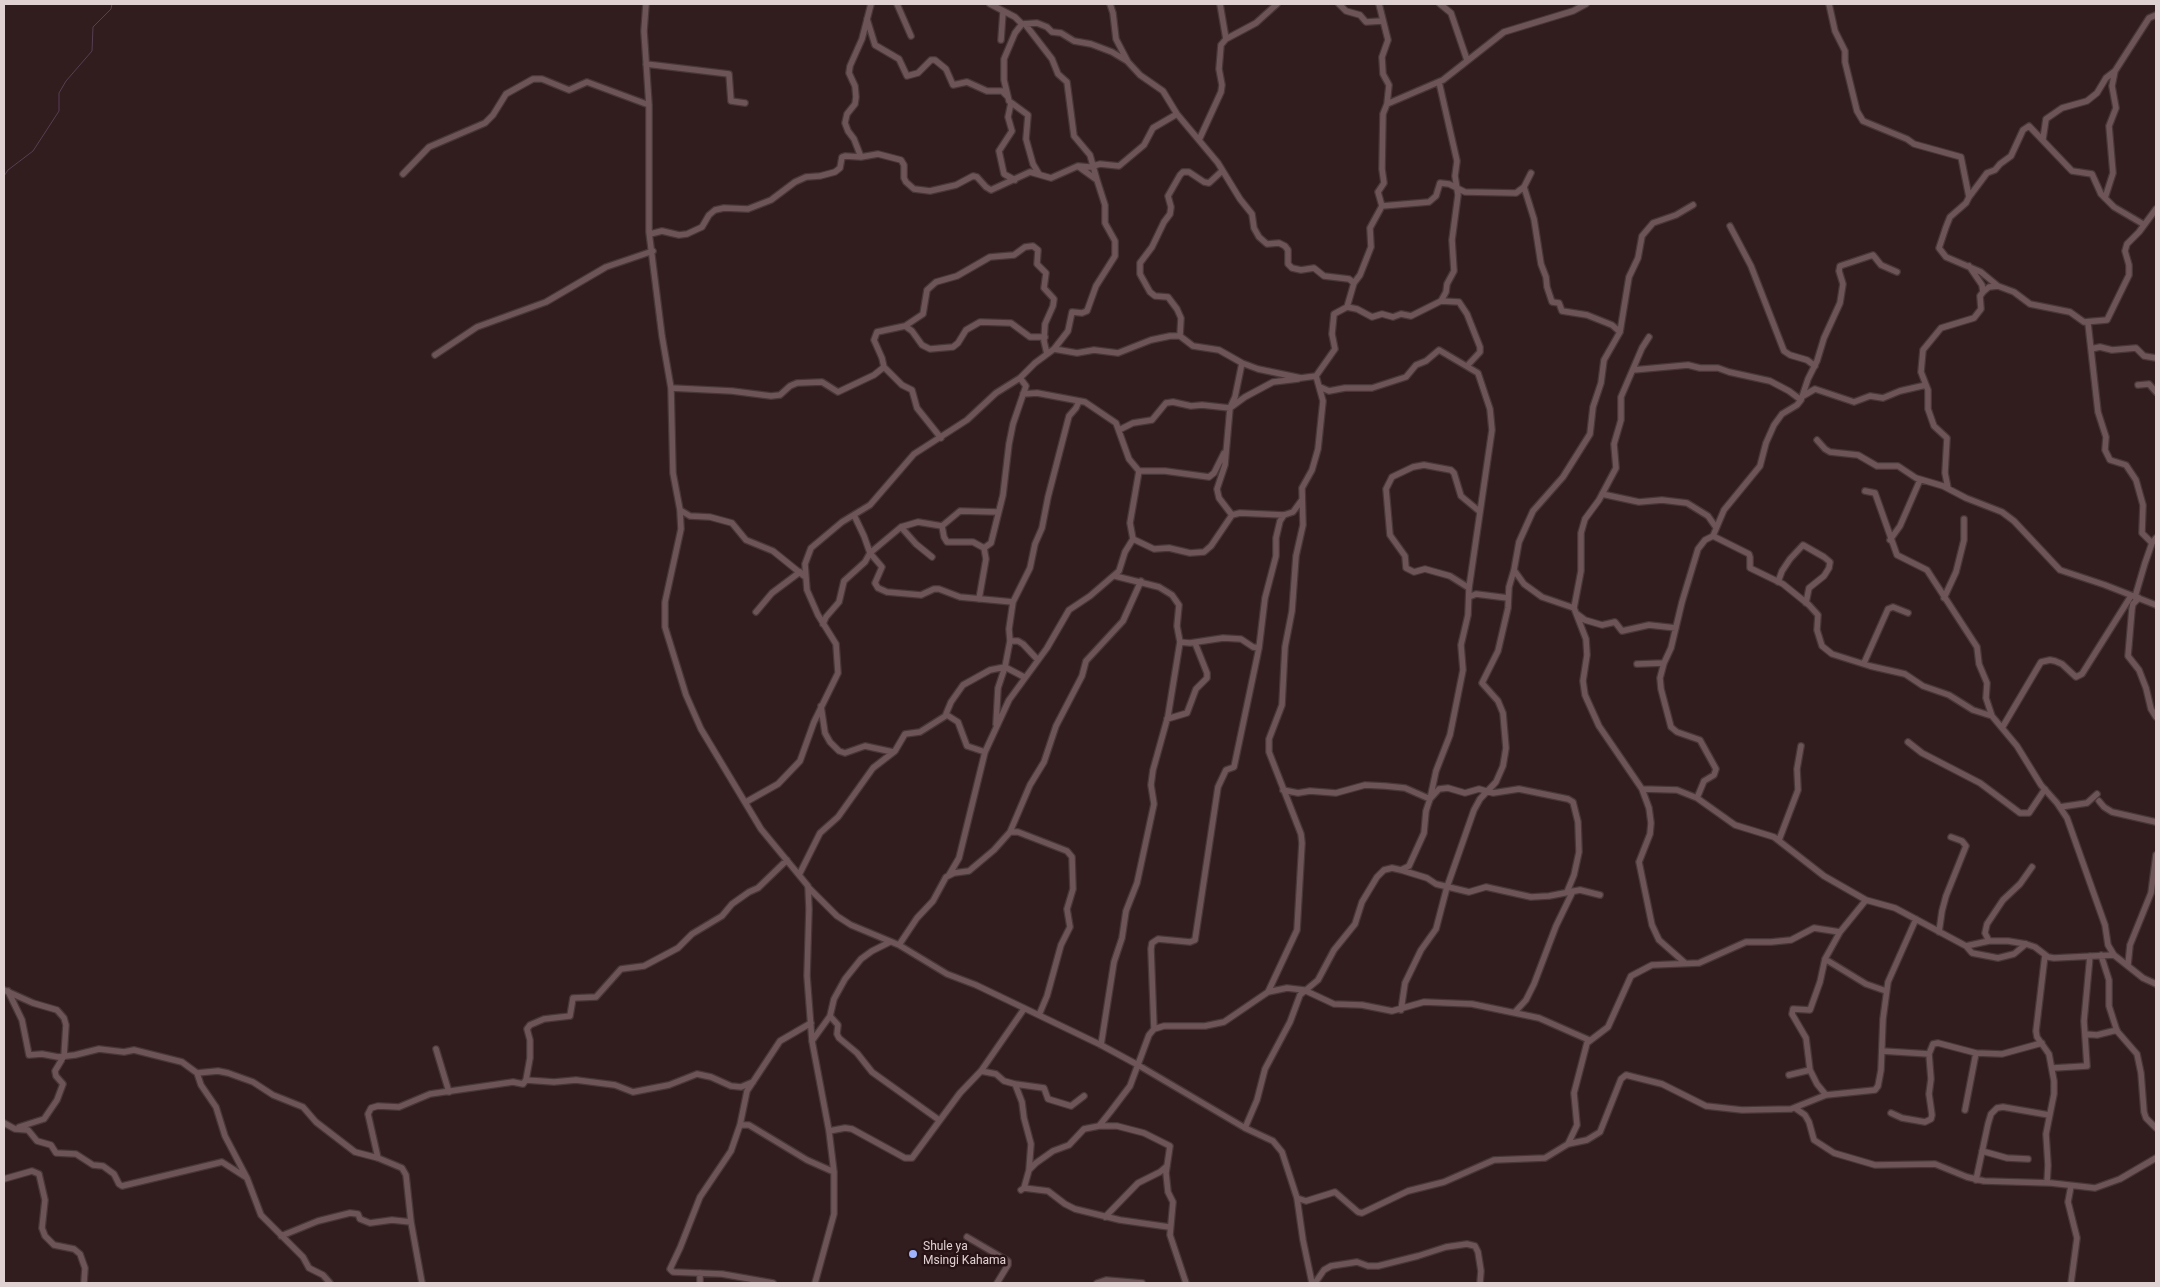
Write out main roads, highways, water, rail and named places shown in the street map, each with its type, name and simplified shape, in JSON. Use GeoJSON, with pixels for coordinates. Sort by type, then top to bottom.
{"type":"FeatureCollection","features":[{"type":"Feature","properties":{"kind":"waterway"},"geometry":{"type":"LineString","coordinates":[[4,176],[8,170],[33,151],[59,111],[59,93],[66,81],[92,51],[93,27],[111,9],[112,4]]}},
{"type":"Feature","properties":{"kind":"place","name":"Shule ya Msingi Kahama"},"geometry":{"type":"Point","coordinates":[913,1254]}}]}
